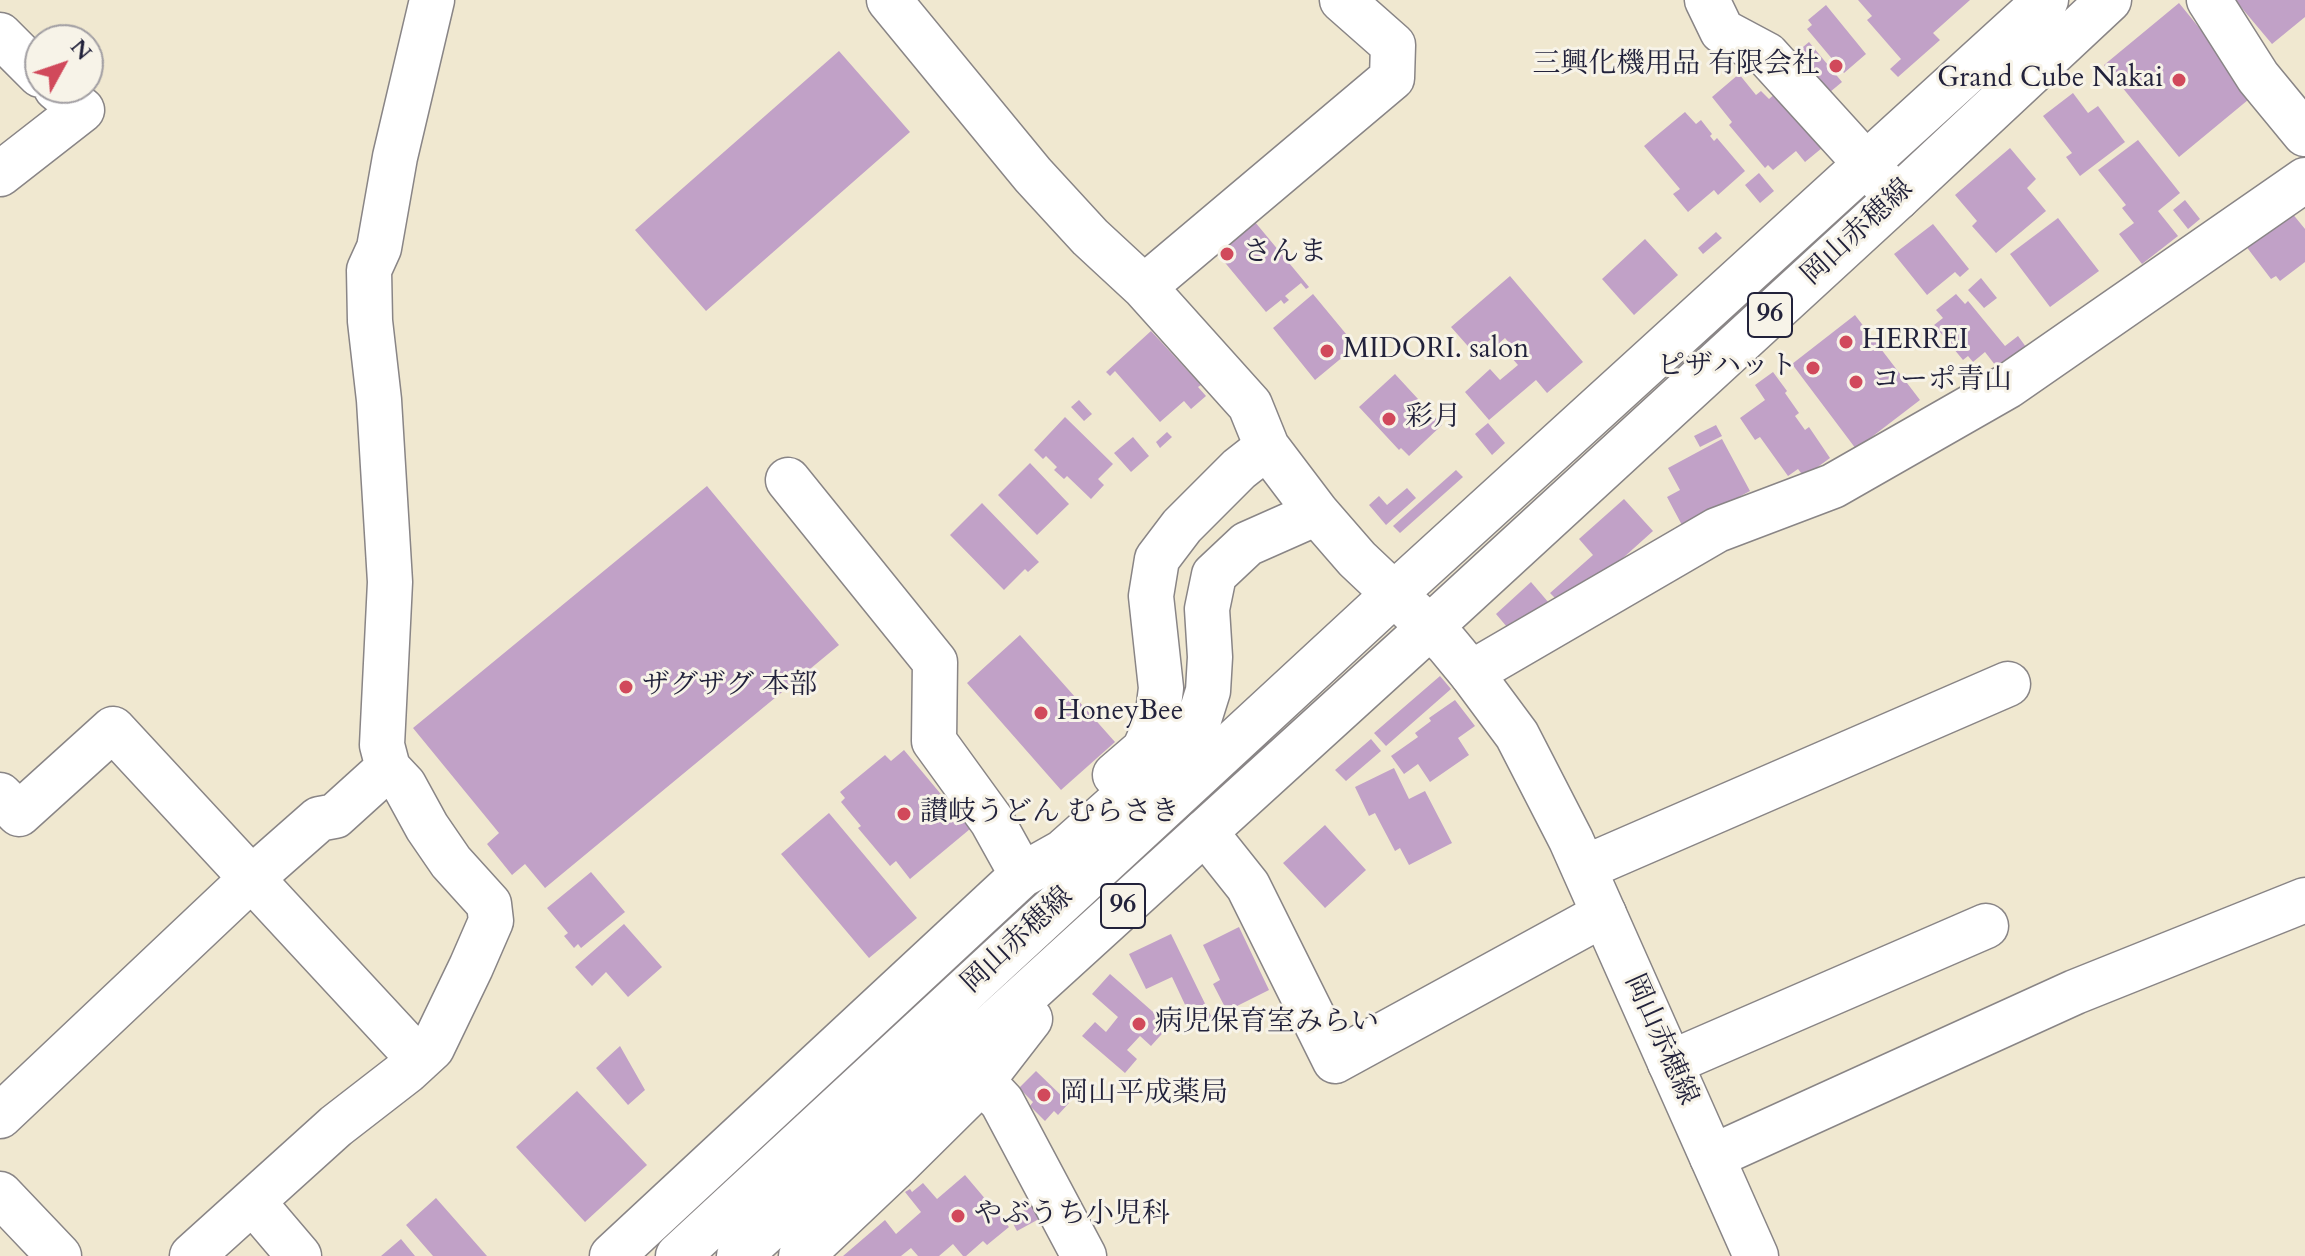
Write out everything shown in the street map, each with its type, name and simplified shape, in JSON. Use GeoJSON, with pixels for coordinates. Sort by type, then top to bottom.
{"type":"FeatureCollection","features":[{"type":"Feature","properties":{"kind":"street"},"geometry":{"type":"LineString","coordinates":[[192,1256],[260,1210],[336,1126],[432,1048],[491,921],[489,904],[451,862],[427,827],[404,785],[388,768],[382,745],[390,582],[379,400],[370,321],[369,270],[379,248],[395,157],[432,0]]}},
{"type":"Feature","properties":{"kind":"street"},"geometry":{"type":"LineString","coordinates":[[889,0],[1033,175],[1090,237],[1144,287],[1250,405],[1267,447],[1317,513],[1357,559],[1394,594]]}},
{"type":"Feature","properties":{"kind":"street"},"geometry":{"type":"LineString","coordinates":[[1144,287],[1392,78],[1393,45],[1342,0]]}},
{"type":"Feature","properties":{"kind":"street"},"geometry":{"type":"LineString","coordinates":[[1707,0],[1722,31],[1767,55],[1897,198]]}},
{"type":"Feature","properties":{"kind":"street","name":"岡山赤穂線"},"geometry":{"type":"LineString","coordinates":[[678,1256],[1394,594],[2046,0]]}},
{"type":"Feature","properties":{"kind":"street","name":"岡山赤穂線"},"geometry":{"type":"LineString","coordinates":[[970,1068],[1108,920],[2109,0]]}},
{"type":"Feature","properties":{"kind":"street"},"geometry":{"type":"LineString","coordinates":[[2209,0],[2258,77],[2305,134]]}},
{"type":"Feature","properties":{"kind":"street"},"geometry":{"type":"LineString","coordinates":[[0,35],[24,59]]}},
{"type":"Feature","properties":{"kind":"street"},"geometry":{"type":"LineString","coordinates":[[0,174],[82,110],[75,104]]}},
{"type":"Feature","properties":{"kind":"street"},"geometry":{"type":"LineString","coordinates":[[1471,673],[1717,530],[1833,486],[2008,386],[2305,180]]}},
{"type":"Feature","properties":{"kind":"street"},"geometry":{"type":"LineString","coordinates":[[1022,875],[1046,835],[1144,750],[1157,721],[1161,688],[1151,596],[1157,559],[1182,526],[1239,469],[1267,447]]}},
{"type":"Feature","properties":{"kind":"street"},"geometry":{"type":"LineString","coordinates":[[788,480],[935,662],[934,741],[992,821],[1022,875]]}},
{"type":"Feature","properties":{"kind":"street"},"geometry":{"type":"LineString","coordinates":[[612,1256],[1022,875],[1063,852],[1174,753],[1197,726],[1208,691],[1210,657],[1207,609],[1214,575],[1247,544],[1317,513]]}},
{"type":"Feature","properties":{"kind":"street","name":"岡山赤穂線"},"geometry":{"type":"LineString","coordinates":[[1394,594],[1430,627],[1471,673],[1517,735],[1584,868],[1756,1256]]}},
{"type":"Feature","properties":{"kind":"street"},"geometry":{"type":"LineString","coordinates":[[1584,868],[2008,684]]}},
{"type":"Feature","properties":{"kind":"street"},"geometry":{"type":"LineString","coordinates":[[0,795],[19,814],[113,729],[419,1059]]}},
{"type":"Feature","properties":{"kind":"street"},"geometry":{"type":"LineString","coordinates":[[0,1116],[252,878],[319,819],[335,816],[388,768]]}},
{"type":"Feature","properties":{"kind":"street"},"geometry":{"type":"LineString","coordinates":[[1205,832],[1248,886],[1335,1061],[1604,914]]}},
{"type":"Feature","properties":{"kind":"street"},"geometry":{"type":"LineString","coordinates":[[1712,1157],[2075,992],[2305,900]]}},
{"type":"Feature","properties":{"kind":"street"},"geometry":{"type":"LineString","coordinates":[[1670,1063],[1986,926]]}},
{"type":"Feature","properties":{"kind":"street"},"geometry":{"type":"LineString","coordinates":[[739,1256],[970,1068]]}},
{"type":"Feature","properties":{"kind":"street"},"geometry":{"type":"LineString","coordinates":[[801,1256],[892,1170],[970,1068]]}},
{"type":"Feature","properties":{"kind":"street"},"geometry":{"type":"LineString","coordinates":[[970,1068],[1002,1102],[1084,1256]]}},
{"type":"Feature","properties":{"kind":"street"},"geometry":{"type":"LineString","coordinates":[[0,1194],[59,1256]]}},
{"type":"Feature","properties":{"kind":"street"},"geometry":{"type":"LineString","coordinates":[[260,1210],[299,1256]]}},
{"type":"Feature","properties":{"kind":"building"},"geometry":{"type":"Polygon","coordinates":[[[1858,0],[1970,0],[1933,33],[1940,40],[1898,77],[1890,69],[1901,59],[1867,20],[1872,16],[1858,0]]]}},
{"type":"Feature","properties":{"kind":"building"},"geometry":{"type":"Polygon","coordinates":[[[2235,0],[2305,0],[2305,17],[2272,44],[2235,0]]]}},
{"type":"Feature","properties":{"kind":"building","name":"Grand Cube Nakai"},"geometry":{"type":"Polygon","coordinates":[[[2179,3],[2254,95],[2179,157],[2104,65],[2179,3]]]}},
{"type":"Feature","properties":{"kind":"building"},"geometry":{"type":"Polygon","coordinates":[[[1826,5],[1866,54],[1844,73],[1807,29],[1812,25],[1808,20],[1826,5]]]}},
{"type":"Feature","properties":{"kind":"building"},"geometry":{"type":"Polygon","coordinates":[[[1809,42],[1842,82],[1824,97],[1791,57],[1809,42]]]}},
{"type":"Feature","properties":{"kind":"building"},"geometry":{"type":"Polygon","coordinates":[[[839,51],[910,132],[706,311],[635,230],[839,51]]]}},
{"type":"Feature","properties":{"kind":"building"},"geometry":{"type":"Polygon","coordinates":[[[1739,74],[1756,95],[1761,91],[1769,99],[1776,93],[1822,148],[1805,162],[1796,151],[1773,170],[1768,165],[1765,168],[1729,125],[1732,122],[1712,97],[1739,74]]]}},
{"type":"Feature","properties":{"kind":"building"},"geometry":{"type":"Polygon","coordinates":[[[2073,93],[2088,113],[2098,106],[2125,142],[2080,176],[2066,157],[2072,153],[2043,116],[2073,93]]]}},
{"type":"Feature","properties":{"kind":"building"},"geometry":{"type":"Polygon","coordinates":[[[1685,112],[1696,124],[1701,120],[1714,141],[1717,138],[1745,171],[1718,195],[1714,190],[1688,212],[1673,194],[1680,189],[1644,146],[1685,112]]]}},
{"type":"Feature","properties":{"kind":"building"},"geometry":{"type":"Polygon","coordinates":[[[2138,140],[2180,193],[2158,211],[2178,236],[2142,264],[2119,234],[2134,223],[2122,208],[2126,205],[2098,170],[2138,140]]]}},
{"type":"Feature","properties":{"kind":"building"},"geometry":{"type":"Polygon","coordinates":[[[2010,148],[2036,179],[2027,188],[2046,211],[1996,253],[1972,226],[1977,221],[1955,195],[2010,148]]]}},
{"type":"Feature","properties":{"kind":"building"},"geometry":{"type":"Polygon","coordinates":[[[1759,173],[1774,191],[1760,203],[1745,185],[1759,173]]]}},
{"type":"Feature","properties":{"kind":"building"},"geometry":{"type":"Polygon","coordinates":[[[2185,200],[2200,219],[2188,229],[2173,210],[2185,200]]]}},
{"type":"Feature","properties":{"kind":"building"},"geometry":{"type":"Polygon","coordinates":[[[2287,207],[2305,229],[2305,262],[2280,281],[2276,276],[2271,279],[2242,241],[2287,207]]]}},
{"type":"Feature","properties":{"kind":"building"},"geometry":{"type":"Polygon","coordinates":[[[1250,216],[1309,287],[1306,289],[1301,283],[1285,296],[1289,300],[1284,304],[1281,300],[1266,312],[1217,253],[1250,216]]]}},
{"type":"Feature","properties":{"kind":"building"},"geometry":{"type":"Polygon","coordinates":[[[2058,218],[2099,271],[2050,307],[2010,254],[2058,218]]]}},
{"type":"Feature","properties":{"kind":"building"},"geometry":{"type":"Polygon","coordinates":[[[1933,224],[1969,269],[1960,277],[1955,272],[1927,295],[1894,254],[1933,224]]]}},
{"type":"Feature","properties":{"kind":"building"},"geometry":{"type":"Polygon","coordinates":[[[1716,232],[1722,238],[1703,254],[1698,248],[1716,232]]]}},
{"type":"Feature","properties":{"kind":"building"},"geometry":{"type":"Polygon","coordinates":[[[1645,239],[1678,275],[1634,315],[1602,279],[1645,239]]]}},
{"type":"Feature","properties":{"kind":"building"},"geometry":{"type":"Polygon","coordinates":[[[1510,276],[1583,362],[1547,393],[1536,380],[1489,420],[1465,392],[1490,369],[1500,380],[1518,365],[1511,357],[1517,352],[1505,338],[1497,345],[1491,339],[1474,353],[1451,327],[1510,276]]]}},
{"type":"Feature","properties":{"kind":"building"},"geometry":{"type":"Polygon","coordinates":[[[1981,278],[1997,298],[1984,308],[1968,290],[1981,278]]]}},
{"type":"Feature","properties":{"kind":"building"},"geometry":{"type":"Polygon","coordinates":[[[1313,294],[1356,346],[1315,380],[1273,328],[1313,294]]]}},
{"type":"Feature","properties":{"kind":"building"},"geometry":{"type":"Polygon","coordinates":[[[1956,294],[1965,304],[1968,301],[2005,346],[2018,336],[2026,347],[1999,370],[1985,352],[1973,362],[1968,356],[1963,360],[1934,325],[1943,318],[1936,310],[1956,294]]]}},
{"type":"Feature","properties":{"kind":"building","name":"コーポ青山"},"geometry":{"type":"Polygon","coordinates":[[[1855,315],[1920,400],[1856,449],[1792,364],[1855,315]]]}},
{"type":"Feature","properties":{"kind":"building"},"geometry":{"type":"Polygon","coordinates":[[[1151,331],[1201,385],[1198,387],[1206,396],[1191,409],[1184,401],[1160,422],[1115,371],[1110,376],[1106,372],[1151,331]]]}},
{"type":"Feature","properties":{"kind":"building"},"geometry":{"type":"Polygon","coordinates":[[[1773,372],[1799,413],[1795,416],[1805,430],[1809,427],[1830,458],[1804,477],[1798,469],[1788,476],[1760,437],[1755,440],[1740,418],[1765,400],[1755,385],[1773,372]]]}},
{"type":"Feature","properties":{"kind":"building"},"geometry":{"type":"Polygon","coordinates":[[[1395,374],[1442,425],[1409,456],[1401,448],[1399,450],[1359,407],[1395,374]]]}},
{"type":"Feature","properties":{"kind":"building"},"geometry":{"type":"Polygon","coordinates":[[[1079,400],[1092,414],[1084,421],[1071,407],[1079,400]]]}},
{"type":"Feature","properties":{"kind":"building"},"geometry":{"type":"Polygon","coordinates":[[[1065,417],[1113,464],[1098,479],[1104,485],[1091,499],[1067,476],[1064,479],[1054,470],[1057,467],[1046,456],[1043,459],[1034,450],[1065,417]]]}},
{"type":"Feature","properties":{"kind":"building"},"geometry":{"type":"Polygon","coordinates":[[[1488,423],[1505,443],[1492,455],[1475,434],[1488,423]]]}},
{"type":"Feature","properties":{"kind":"building"},"geometry":{"type":"Polygon","coordinates":[[[1716,425],[1722,436],[1700,447],[1694,436],[1716,425]]]}},
{"type":"Feature","properties":{"kind":"building"},"geometry":{"type":"Polygon","coordinates":[[[1167,432],[1172,437],[1160,448],[1156,442],[1167,432]]]}},
{"type":"Feature","properties":{"kind":"building"},"geometry":{"type":"Polygon","coordinates":[[[1133,437],[1149,456],[1131,472],[1114,453],[1133,437]]]}},
{"type":"Feature","properties":{"kind":"building"},"geometry":{"type":"Polygon","coordinates":[[[1722,439],[1750,491],[1683,527],[1667,497],[1680,490],[1668,468],[1722,439]]]}},
{"type":"Feature","properties":{"kind":"building"},"geometry":{"type":"Polygon","coordinates":[[[1030,463],[1069,504],[1037,535],[998,495],[1030,463]]]}},
{"type":"Feature","properties":{"kind":"building"},"geometry":{"type":"Polygon","coordinates":[[[1456,470],[1463,477],[1400,533],[1393,526],[1456,470]]]}},
{"type":"Feature","properties":{"kind":"building","name":"ザグザグ 本部"},"geometry":{"type":"Polygon","coordinates":[[[707,486],[839,645],[545,888],[525,864],[512,875],[487,844],[499,833],[413,728],[707,486]]]}},
{"type":"Feature","properties":{"kind":"building"},"geometry":{"type":"Polygon","coordinates":[[[1407,488],[1416,498],[1386,525],[1369,505],[1379,496],[1387,505],[1407,488]]]}},
{"type":"Feature","properties":{"kind":"building"},"geometry":{"type":"Polygon","coordinates":[[[1624,499],[1653,531],[1584,593],[1561,604],[1550,593],[1593,555],[1579,539],[1624,499]]]}},
{"type":"Feature","properties":{"kind":"building"},"geometry":{"type":"Polygon","coordinates":[[[982,503],[1039,562],[1028,572],[1025,569],[1004,590],[950,535],[982,503]]]}},
{"type":"Feature","properties":{"kind":"building"},"geometry":{"type":"Polygon","coordinates":[[[1531,582],[1549,603],[1517,625],[1514,621],[1507,627],[1496,614],[1531,582]]]}},
{"type":"Feature","properties":{"kind":"building","name":"HoneyBee"},"geometry":{"type":"Polygon","coordinates":[[[1020,635],[1115,742],[1061,790],[967,683],[1020,635]]]}},
{"type":"Feature","properties":{"kind":"building"},"geometry":{"type":"Polygon","coordinates":[[[1440,676],[1451,689],[1386,746],[1374,733],[1440,676]]]}},
{"type":"Feature","properties":{"kind":"building"},"geometry":{"type":"Polygon","coordinates":[[[1455,700],[1475,726],[1458,738],[1469,755],[1430,782],[1418,764],[1404,774],[1391,756],[1418,737],[1415,733],[1431,721],[1429,718],[1455,700]]]}},
{"type":"Feature","properties":{"kind":"building"},"geometry":{"type":"Polygon","coordinates":[[[1371,739],[1381,751],[1346,781],[1335,770],[1371,739]]]}},
{"type":"Feature","properties":{"kind":"building","name":"讃岐うどん むらさき"},"geometry":{"type":"Polygon","coordinates":[[[904,750],[970,829],[910,879],[896,861],[890,866],[858,828],[861,826],[841,802],[845,798],[840,792],[885,755],[891,761],[904,750]]]}},
{"type":"Feature","properties":{"kind":"building"},"geometry":{"type":"Polygon","coordinates":[[[1394,768],[1409,799],[1425,791],[1452,843],[1409,865],[1400,848],[1395,851],[1375,813],[1369,816],[1355,787],[1394,768]]]}},
{"type":"Feature","properties":{"kind":"building"},"geometry":{"type":"Polygon","coordinates":[[[829,813],[917,918],[869,958],[781,854],[829,813]]]}},
{"type":"Feature","properties":{"kind":"building"},"geometry":{"type":"Polygon","coordinates":[[[1325,825],[1366,870],[1325,908],[1283,863],[1325,825]]]}},
{"type":"Feature","properties":{"kind":"building"},"geometry":{"type":"Polygon","coordinates":[[[591,872],[625,912],[581,948],[578,944],[574,948],[564,936],[568,933],[547,908],[591,872]]]}},
{"type":"Feature","properties":{"kind":"building"},"geometry":{"type":"Polygon","coordinates":[[[624,924],[662,967],[628,997],[606,972],[592,986],[575,967],[624,924]]]}},
{"type":"Feature","properties":{"kind":"building"},"geometry":{"type":"Polygon","coordinates":[[[1239,927],[1269,990],[1227,1011],[1213,984],[1220,980],[1203,945],[1239,927]]]}},
{"type":"Feature","properties":{"kind":"building"},"geometry":{"type":"Polygon","coordinates":[[[1171,934],[1213,1020],[1196,1028],[1172,977],[1146,989],[1129,954],[1171,934]]]}},
{"type":"Feature","properties":{"kind":"building","name":"病児保育室みらい"},"geometry":{"type":"Polygon","coordinates":[[[1110,974],[1169,1026],[1151,1046],[1140,1036],[1127,1050],[1137,1059],[1125,1073],[1082,1036],[1095,1022],[1106,1032],[1118,1017],[1092,994],[1110,974]]]}},
{"type":"Feature","properties":{"kind":"building"},"geometry":{"type":"Polygon","coordinates":[[[620,1046],[645,1090],[628,1105],[596,1068],[620,1046]]]}},
{"type":"Feature","properties":{"kind":"building","name":"岡山平成薬局"},"geometry":{"type":"Polygon","coordinates":[[[1036,1071],[1069,1103],[1058,1115],[1054,1111],[1045,1121],[1030,1106],[1033,1102],[1019,1088],[1036,1071]]]}},
{"type":"Feature","properties":{"kind":"building"},"geometry":{"type":"Polygon","coordinates":[[[577,1091],[647,1165],[585,1222],[516,1147],[577,1091]]]}},
{"type":"Feature","properties":{"kind":"building","name":"やぶうち小児科"},"geometry":{"type":"Polygon","coordinates":[[[965,1175],[1009,1227],[987,1245],[983,1241],[966,1256],[953,1244],[939,1256],[918,1256],[911,1248],[901,1256],[843,1256],[885,1220],[896,1234],[921,1212],[905,1192],[910,1189],[912,1192],[923,1183],[937,1199],[965,1175]]]}},
{"type":"Feature","properties":{"kind":"building"},"geometry":{"type":"Polygon","coordinates":[[[436,1198],[487,1256],[433,1256],[406,1225],[436,1198]]]}},
{"type":"Feature","properties":{"kind":"building"},"geometry":{"type":"Polygon","coordinates":[[[1032,1206],[1039,1219],[1017,1231],[1010,1218],[1032,1206]]]}},
{"type":"Feature","properties":{"kind":"building"},"geometry":{"type":"Polygon","coordinates":[[[401,1239],[415,1256],[381,1256],[401,1239]]]}},
{"type":"Feature","properties":{"kind":"place","name":"三興化機用品 有限会社"},"geometry":{"type":"Point","coordinates":[1836,66]}},
{"type":"Feature","properties":{"kind":"place","name":"Grand Cube Nakai"},"geometry":{"type":"Point","coordinates":[2179,80]}},
{"type":"Feature","properties":{"kind":"place","name":"さんま"},"geometry":{"type":"Point","coordinates":[1227,254]}},
{"type":"Feature","properties":{"kind":"place","name":"HERREI"},"geometry":{"type":"Point","coordinates":[1846,342]}},
{"type":"Feature","properties":{"kind":"place","name":"MIDORI. salon"},"geometry":{"type":"Point","coordinates":[1327,351]}},
{"type":"Feature","properties":{"kind":"place","name":"ピザハット"},"geometry":{"type":"Point","coordinates":[1813,368]}},
{"type":"Feature","properties":{"kind":"place","name":"コーポ青山"},"geometry":{"type":"Point","coordinates":[1856,382]}},
{"type":"Feature","properties":{"kind":"place","name":"彩月"},"geometry":{"type":"Point","coordinates":[1389,419]}},
{"type":"Feature","properties":{"kind":"place","name":"ザグザグ 本部"},"geometry":{"type":"Point","coordinates":[626,687]}},
{"type":"Feature","properties":{"kind":"place","name":"HoneyBee"},"geometry":{"type":"Point","coordinates":[1041,713]}},
{"type":"Feature","properties":{"kind":"place","name":"讃岐うどん むらさき"},"geometry":{"type":"Point","coordinates":[904,814]}},
{"type":"Feature","properties":{"kind":"place","name":"病児保育室みらい"},"geometry":{"type":"Point","coordinates":[1139,1024]}},
{"type":"Feature","properties":{"kind":"place","name":"岡山平成薬局"},"geometry":{"type":"Point","coordinates":[1044,1095]}},
{"type":"Feature","properties":{"kind":"place","name":"やぶうち小児科"},"geometry":{"type":"Point","coordinates":[958,1216]}}]}
